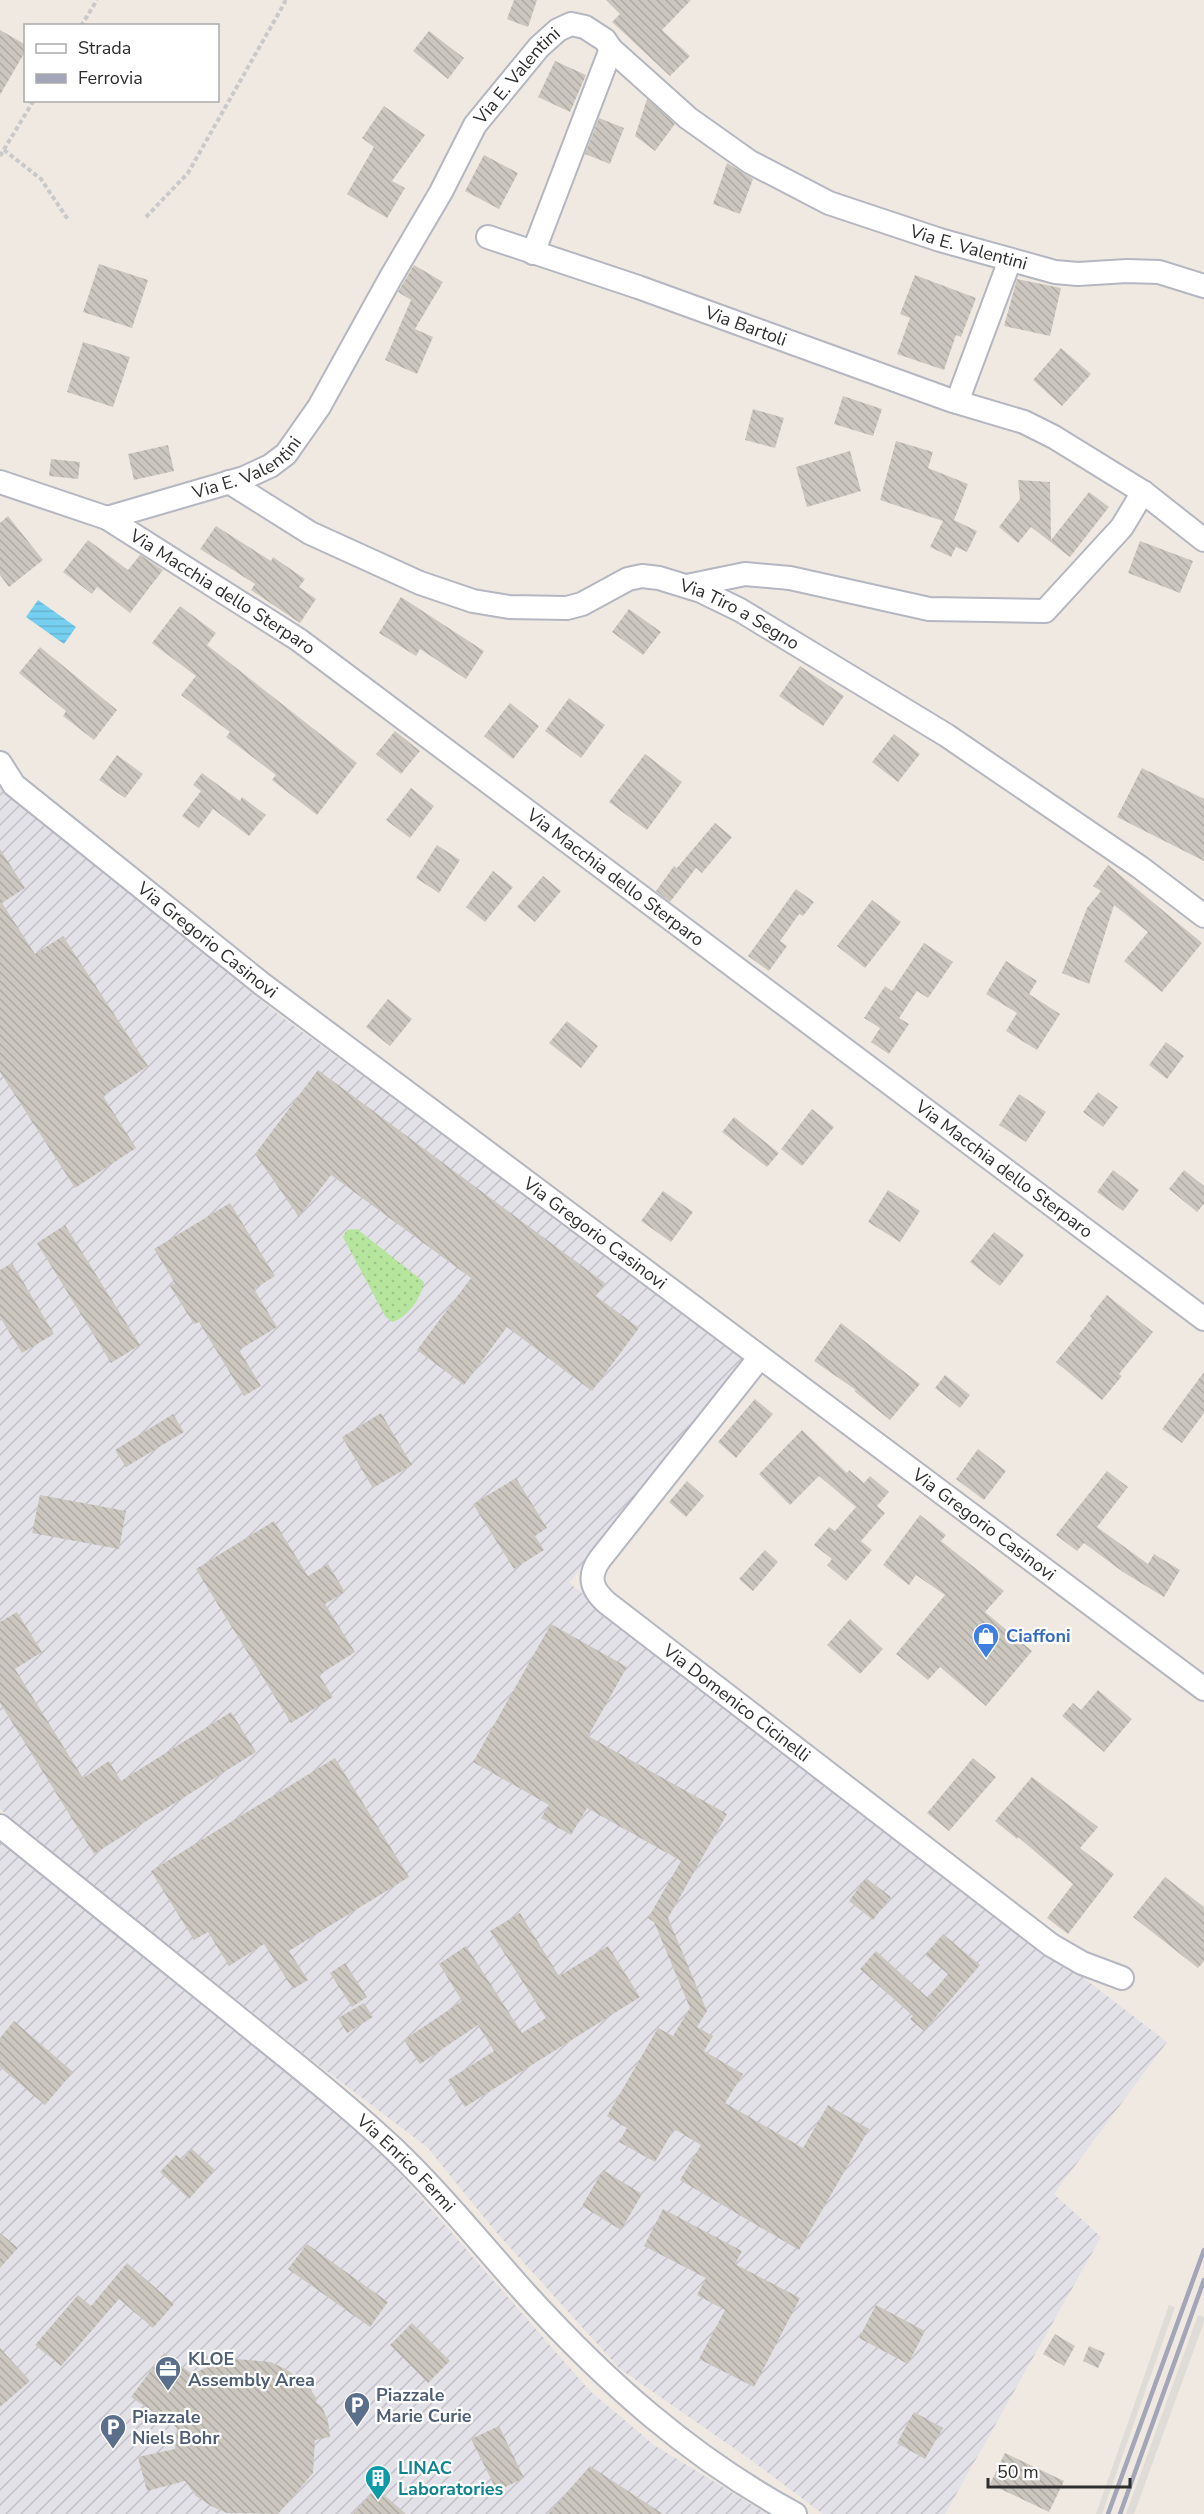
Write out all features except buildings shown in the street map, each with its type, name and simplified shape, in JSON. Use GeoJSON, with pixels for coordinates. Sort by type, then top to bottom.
{"type":"FeatureCollection","features":[{"type":"Feature","properties":{"kind":"street","name":"Via E. Valentini"},"geometry":{"type":"LineString","coordinates":[[107,518],[229,482],[270,466],[286,454],[302,434],[441,192],[475,125],[539,47],[558,30],[571,24],[585,27],[605,40],[611,49],[688,118],[750,162],[829,203],[940,240],[1062,273],[1159,272],[1204,286]]}},
{"type":"Feature","properties":{"kind":"street"},"geometry":{"type":"LineString","coordinates":[[533,252],[611,49]]}},
{"type":"Feature","properties":{"kind":"street","name":"Via Bartoli"},"geometry":{"type":"LineString","coordinates":[[488,237],[638,287],[957,402],[1024,422],[1054,437],[1143,492],[1204,540]]}},
{"type":"Feature","properties":{"kind":"street"},"geometry":{"type":"LineString","coordinates":[[957,402],[1010,260]]}},
{"type":"Feature","properties":{"kind":"street","name":"Via Macchia dello Sterparo"},"geometry":{"type":"LineString","coordinates":[[0,482],[107,518],[299,640],[1204,1319]]}},
{"type":"Feature","properties":{"kind":"street","name":"Via Tiro a Segno"},"geometry":{"type":"LineString","coordinates":[[229,482],[310,532],[420,583],[473,601],[502,606],[553,609],[582,604],[616,584],[635,577],[651,577],[714,596],[945,735],[1132,861],[1204,916]]}},
{"type":"Feature","properties":{"kind":"street"},"geometry":{"type":"LineString","coordinates":[[687,586],[745,574],[790,578],[929,609],[1045,611],[1122,527],[1143,492]]}},
{"type":"Feature","properties":{"kind":"street","name":"Via Gregorio Casinovi"},"geometry":{"type":"LineString","coordinates":[[0,763],[14,785],[262,984],[1204,1689]]}},
{"type":"Feature","properties":{"kind":"street","name":"Via Domenico Cicinelli"},"geometry":{"type":"LineString","coordinates":[[760,1357],[600,1559],[592,1576],[594,1589],[608,1604],[1051,1945],[1082,1963],[1122,1978]]}},
{"type":"Feature","properties":{"kind":"street","name":"Via Enrico Fermi"},"geometry":{"type":"LineString","coordinates":[[0,1826],[317,2081],[375,2132],[451,2208],[576,2347],[640,2408],[707,2459],[795,2514]]}},
{"type":"Feature","properties":{"kind":"path"},"geometry":{"type":"LineString","coordinates":[[82,24],[97,0]]}},
{"type":"Feature","properties":{"kind":"path"},"geometry":{"type":"LineString","coordinates":[[146,217],[188,173],[285,2],[284,0]]}},
{"type":"Feature","properties":{"kind":"path"},"geometry":{"type":"LineString","coordinates":[[0,156],[33,102]]}},
{"type":"Feature","properties":{"kind":"path"},"geometry":{"type":"LineString","coordinates":[[4,150],[41,179],[69,221]]}},
{"type":"Feature","properties":{"kind":"shaded area"},"geometry":{"type":"Polygon","coordinates":[[[0,781],[12,799],[279,1015],[749,1356],[569,1583],[1167,2042],[1054,2194],[1101,2237],[945,2514],[823,2514],[751,2460],[620,2369],[495,2231],[427,2147],[304,2054],[0,1809],[0,781]]]}},
{"type":"Feature","properties":{"kind":"shaded area"},"geometry":{"type":"Polygon","coordinates":[[[0,1837],[56,1886],[313,2090],[387,2159],[590,2391],[654,2445],[767,2514],[0,2514],[0,1837]]]}},
{"type":"Feature","properties":{"kind":"shaded area"},"geometry":{"type":"Polygon","coordinates":[[[1169,2305],[1175,2307],[1102,2514],[1096,2514],[1169,2305]]]}},
{"type":"Feature","properties":{"kind":"shaded area"},"geometry":{"type":"Polygon","coordinates":[[[1198,2315],[1204,2317],[1204,2322],[1134,2514],[1126,2514],[1198,2315]]]}},
{"type":"Feature","properties":{"kind":"green space"},"geometry":{"type":"Polygon","coordinates":[[[357,1229],[424,1282],[413,1306],[398,1320],[392,1322],[385,1316],[343,1237],[347,1230],[357,1229]]]}},
{"type":"Feature","properties":{"kind":"water"},"geometry":{"type":"Polygon","coordinates":[[[38,600],[76,627],[64,644],[26,617],[38,600]]]}},
{"type":"Feature","properties":{"kind":"railway"},"geometry":{"type":"LineString","coordinates":[[1108,2514],[1204,2250]]}},
{"type":"Feature","properties":{"kind":"railway"},"geometry":{"type":"LineString","coordinates":[[1120,2514],[1204,2280]]}},
{"type":"Feature","properties":{"kind":"place","name":"Ciaffoni"},"geometry":{"type":"Point","coordinates":[986,1659]}},
{"type":"Feature","properties":{"kind":"place","name":"KLOE Assembly Area"},"geometry":{"type":"Point","coordinates":[168,2392]}},
{"type":"Feature","properties":{"kind":"place","name":"Piazzale Marie Curie"},"geometry":{"type":"Point","coordinates":[357,2428]}},
{"type":"Feature","properties":{"kind":"place","name":"Piazzale Niels Bohr"},"geometry":{"type":"Point","coordinates":[113,2450]}},
{"type":"Feature","properties":{"kind":"place","name":"LINAC Laboratories"},"geometry":{"type":"Point","coordinates":[378,2501]}}]}
